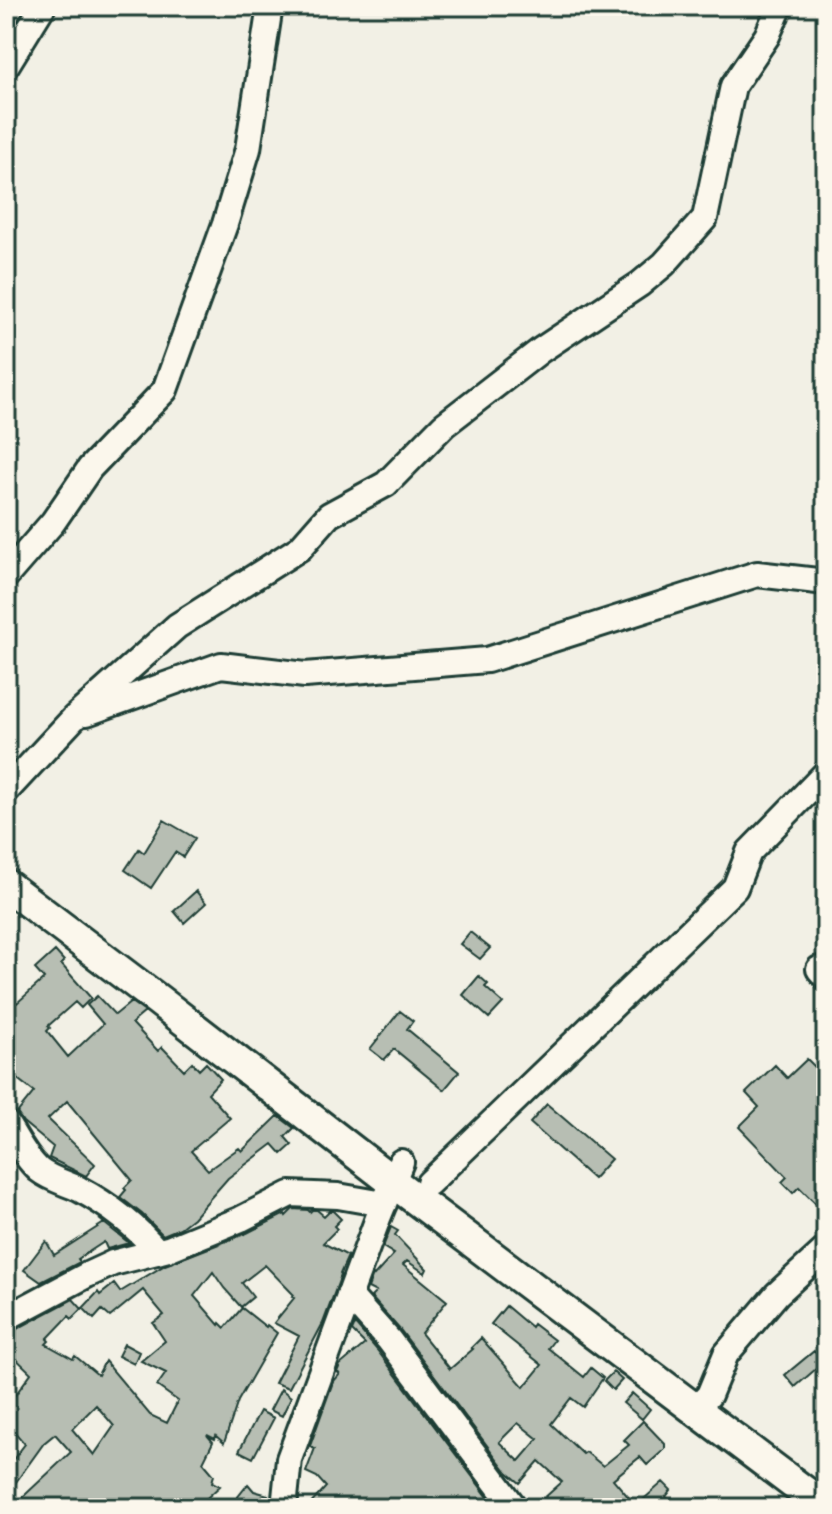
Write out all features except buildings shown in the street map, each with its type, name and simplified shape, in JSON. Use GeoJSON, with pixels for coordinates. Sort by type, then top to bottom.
{"type":"FeatureCollection","features":[{"type":"Feature","properties":{"kind":"main road"},"geometry":{"type":"LineString","coordinates":[[6,862],[157,975],[392,1183],[429,1183],[824,1502]]}},
{"type":"Feature","properties":{"kind":"main road"},"geometry":{"type":"LineString","coordinates":[[6,885],[392,1183],[702,1403]]}},
{"type":"Feature","properties":{"kind":"street"},"geometry":{"type":"LineString","coordinates":[[6,66],[43,6]]}},
{"type":"Feature","properties":{"kind":"street"},"geometry":{"type":"LineString","coordinates":[[6,576],[53,522],[90,468],[165,390],[225,224],[248,149],[270,6]]}},
{"type":"Feature","properties":{"kind":"street"},"geometry":{"type":"LineString","coordinates":[[6,791],[74,718],[177,626],[300,548],[329,515],[386,484],[444,425],[541,350],[640,284],[664,264],[705,218],[733,86],[767,36],[780,6]]}},
{"type":"Feature","properties":{"kind":"street"},"geometry":{"type":"LineString","coordinates":[[74,718],[221,665],[305,675],[487,660],[757,574],[826,582]]}},
{"type":"Feature","properties":{"kind":"street"},"geometry":{"type":"LineString","coordinates":[[429,1183],[735,888],[749,852],[826,773]]}},
{"type":"Feature","properties":{"kind":"street"},"geometry":{"type":"LineString","coordinates":[[6,1123],[32,1163],[42,1172],[81,1190],[122,1218],[143,1234],[158,1252]]}},
{"type":"Feature","properties":{"kind":"street"},"geometry":{"type":"LineString","coordinates":[[6,1318],[113,1263],[158,1252],[241,1219],[290,1194],[338,1196],[392,1183]]}},
{"type":"Feature","properties":{"kind":"street"},"geometry":{"type":"LineString","coordinates":[[284,1508],[289,1459],[392,1183]]}},
{"type":"Feature","properties":{"kind":"street"},"geometry":{"type":"LineString","coordinates":[[702,1403],[726,1354],[777,1294],[826,1249]]}},
{"type":"Feature","properties":{"kind":"street"},"geometry":{"type":"LineString","coordinates":[[349,1295],[389,1340],[515,1508]]}}]}
